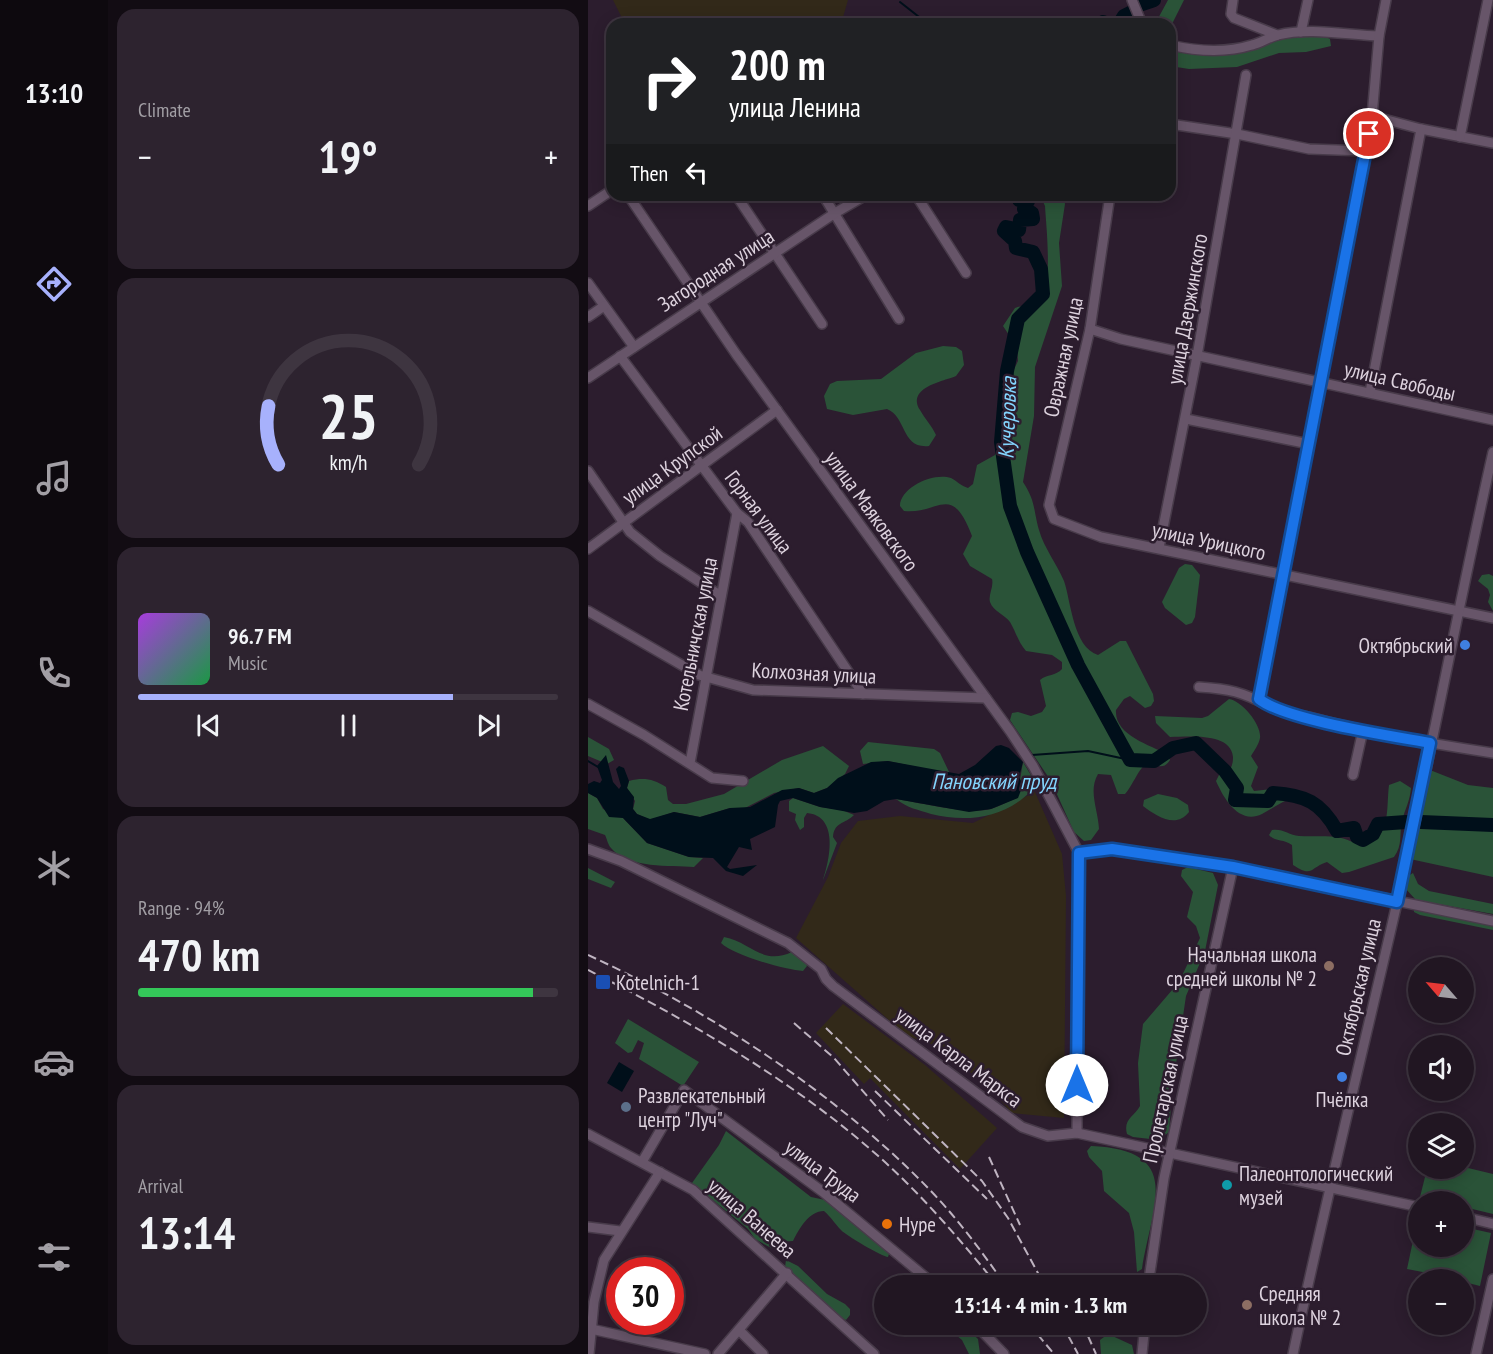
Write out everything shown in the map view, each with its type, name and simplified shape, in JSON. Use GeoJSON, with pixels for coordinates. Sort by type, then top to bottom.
{"type":"FeatureCollection","features":[{"type":"Feature","properties":{"kind":"street"},"geometry":{"type":"LineString","coordinates":[[1132,0],[1140,18]]}},
{"type":"Feature","properties":{"kind":"street"},"geometry":{"type":"LineString","coordinates":[[1233,0],[1231,14],[1234,18],[1277,35]]}},
{"type":"Feature","properties":{"kind":"street"},"geometry":{"type":"LineString","coordinates":[[1301,32],[1308,0]]}},
{"type":"Feature","properties":{"kind":"street"},"geometry":{"type":"LineString","coordinates":[[1259,699],[1372,116],[1379,36],[1386,0]]}},
{"type":"Feature","properties":{"kind":"street"},"geometry":{"type":"LineString","coordinates":[[1460,137],[1488,0]]}},
{"type":"Feature","properties":{"kind":"street"},"geometry":{"type":"LineString","coordinates":[[1176,46],[1210,50],[1232,49],[1253,45],[1277,35],[1301,32],[1379,36]]}},
{"type":"Feature","properties":{"kind":"street","name":"улица Дзержинского"},"geometry":{"type":"LineString","coordinates":[[1159,548],[1186,419],[1246,75]]}},
{"type":"Feature","properties":{"kind":"street"},"geometry":{"type":"LineString","coordinates":[[1372,116],[1421,129],[1493,143]]}},
{"type":"Feature","properties":{"kind":"street"},"geometry":{"type":"LineString","coordinates":[[1176,125],[1237,134],[1309,149],[1365,151]]}},
{"type":"Feature","properties":{"kind":"street"},"geometry":{"type":"LineString","coordinates":[[1370,392],[1421,129]]}},
{"type":"Feature","properties":{"kind":"street"},"geometry":{"type":"LineString","coordinates":[[588,206],[606,194]]}},
{"type":"Feature","properties":{"kind":"street","name":"улица Маяковского"},"geometry":{"type":"LineString","coordinates":[[632,201],[700,302],[1033,766],[1079,853]]}},
{"type":"Feature","properties":{"kind":"street"},"geometry":{"type":"LineString","coordinates":[[740,201],[822,324]]}},
{"type":"Feature","properties":{"kind":"street"},"geometry":{"type":"LineString","coordinates":[[827,201],[899,319]]}},
{"type":"Feature","properties":{"kind":"street","name":"Загородная улица"},"geometry":{"type":"LineString","coordinates":[[588,378],[856,201]]}},
{"type":"Feature","properties":{"kind":"street"},"geometry":{"type":"LineString","coordinates":[[920,201],[966,273]]}},
{"type":"Feature","properties":{"kind":"street","name":"Овражная улица"},"geometry":{"type":"LineString","coordinates":[[1059,523],[1049,505],[1090,329],[1109,201]]}},
{"type":"Feature","properties":{"kind":"street"},"geometry":{"type":"LineString","coordinates":[[588,283],[634,347]]}},
{"type":"Feature","properties":{"kind":"street"},"geometry":{"type":"LineString","coordinates":[[588,317],[604,306]]}},
{"type":"Feature","properties":{"kind":"street","name":"улица Свободы"},"geometry":{"type":"LineString","coordinates":[[1090,329],[1121,339],[1320,380],[1493,420]]}},
{"type":"Feature","properties":{"kind":"street","name":"Горная улица"},"geometry":{"type":"LineString","coordinates":[[620,356],[736,513],[748,522],[863,694]]}},
{"type":"Feature","properties":{"kind":"street","name":"улица Крупской"},"geometry":{"type":"LineString","coordinates":[[588,549],[777,410]]}},
{"type":"Feature","properties":{"kind":"street"},"geometry":{"type":"LineString","coordinates":[[1186,419],[1309,444]]}},
{"type":"Feature","properties":{"kind":"street","name":"Октябрьская улица"},"geometry":{"type":"LineString","coordinates":[[1293,1354],[1329,1186],[1397,902],[1457,610],[1493,453]]}},
{"type":"Feature","properties":{"kind":"street"},"geometry":{"type":"LineString","coordinates":[[588,471],[630,532],[660,556],[721,596]]}},
{"type":"Feature","properties":{"kind":"street","name":"Котельничская улица"},"geometry":{"type":"LineString","coordinates":[[690,764],[736,513]]}},
{"type":"Feature","properties":{"kind":"street","name":"улица Урицкого"},"geometry":{"type":"LineString","coordinates":[[1059,523],[1101,537],[1493,618]]}},
{"type":"Feature","properties":{"kind":"street","name":"Колхозная улица"},"geometry":{"type":"LineString","coordinates":[[588,611],[706,678],[753,690],[986,698]]}},
{"type":"Feature","properties":{"kind":"street"},"geometry":{"type":"LineString","coordinates":[[1199,687],[1228,689],[1259,699],[1269,707],[1363,730],[1493,753]]}},
{"type":"Feature","properties":{"kind":"street"},"geometry":{"type":"LineString","coordinates":[[588,704],[717,780],[743,781]]}},
{"type":"Feature","properties":{"kind":"street"},"geometry":{"type":"LineString","coordinates":[[1353,775],[1363,730]]}},
{"type":"Feature","properties":{"kind":"street","name":"улица Карла Маркса"},"geometry":{"type":"LineString","coordinates":[[588,849],[621,861],[788,943],[821,969],[826,980],[833,986],[1022,1128],[1048,1136],[1077,1133],[1408,1204]]}},
{"type":"Feature","properties":{"kind":"street"},"geometry":{"type":"LineString","coordinates":[[1077,1133],[1079,853],[1112,849],[1233,867],[1493,921]]}},
{"type":"Feature","properties":{"kind":"street","name":"Пролетарская улица"},"geometry":{"type":"LineString","coordinates":[[1150,1275],[1160,1201],[1233,867]]}},
{"type":"Feature","properties":{"kind":"street","name":"улица Труда"},"geometry":{"type":"LineString","coordinates":[[642,1162],[684,1090],[823,1192],[923,1275]]}},
{"type":"Feature","properties":{"kind":"street","name":"улица Ванеева"},"geometry":{"type":"LineString","coordinates":[[588,1134],[693,1190],[874,1354]]}},
{"type":"Feature","properties":{"kind":"street"},"geometry":{"type":"LineString","coordinates":[[589,1354],[599,1272],[620,1231],[660,1172]]}},
{"type":"Feature","properties":{"kind":"street"},"geometry":{"type":"LineString","coordinates":[[1474,1219],[1493,1224]]}},
{"type":"Feature","properties":{"kind":"street"},"geometry":{"type":"LineString","coordinates":[[588,1227],[620,1231]]}},
{"type":"Feature","properties":{"kind":"street"},"geometry":{"type":"LineString","coordinates":[[718,1354],[787,1273]]}},
{"type":"Feature","properties":{"kind":"street"},"geometry":{"type":"LineString","coordinates":[[1476,1354],[1493,1279]]}},
{"type":"Feature","properties":{"kind":"street"},"geometry":{"type":"LineString","coordinates":[[591,1329],[705,1354]]}},
{"type":"Feature","properties":{"kind":"street"},"geometry":{"type":"LineString","coordinates":[[739,1330],[763,1354]]}},
{"type":"Feature","properties":{"kind":"street"},"geometry":{"type":"LineString","coordinates":[[986,1335],[1004,1354]]}},
{"type":"Feature","properties":{"kind":"street"},"geometry":{"type":"LineString","coordinates":[[1142,1354],[1144,1335]]}},
{"type":"Feature","properties":{"kind":"shaded area"},"geometry":{"type":"Polygon","coordinates":[[[613,0],[848,0],[843,18],[622,18],[613,0]]]}},
{"type":"Feature","properties":{"kind":"shaded area"},"geometry":{"type":"Polygon","coordinates":[[[1035,792],[1062,854],[1066,896],[1064,1118],[1012,1113],[1000,1100],[998,1094],[937,1046],[907,1036],[796,938],[828,877],[841,843],[858,821],[900,816],[973,823],[1035,792]]]}},
{"type":"Feature","properties":{"kind":"shaded area"},"geometry":{"type":"Polygon","coordinates":[[[843,1004],[925,1065],[997,1128],[960,1169],[870,1078],[864,1084],[816,1033],[843,1004]]]}},
{"type":"Feature","properties":{"kind":"green space"},"geometry":{"type":"Polygon","coordinates":[[[1168,0],[1184,0],[1175,18],[1158,18],[1168,0]]]}},
{"type":"Feature","properties":{"kind":"green space"},"geometry":{"type":"Polygon","coordinates":[[[1324,36],[1330,39],[1331,46],[1306,52],[1279,53],[1237,67],[1189,69],[1176,67],[1176,51],[1198,54],[1240,51],[1275,38],[1324,36]]]}},
{"type":"Feature","properties":{"kind":"green space"},"geometry":{"type":"Polygon","coordinates":[[[1043,201],[1065,201],[1059,243],[1062,286],[1035,367],[1034,416],[1023,482],[1032,500],[1041,537],[1064,581],[1074,622],[1083,643],[1098,655],[1120,641],[1126,641],[1153,694],[1154,701],[1151,706],[1145,708],[1130,696],[1124,699],[1116,710],[1117,719],[1127,733],[1167,754],[1170,760],[1164,766],[1144,766],[1125,794],[1118,794],[1111,775],[1098,774],[1094,794],[1099,829],[1091,840],[1084,841],[1074,832],[1051,781],[1010,720],[1012,713],[1018,712],[1031,716],[1042,712],[1046,706],[1040,680],[1060,671],[1062,662],[1052,655],[1026,651],[1010,622],[992,605],[990,599],[992,579],[970,566],[963,554],[972,536],[957,509],[943,504],[916,511],[904,511],[900,506],[901,499],[912,487],[927,479],[951,478],[968,488],[973,484],[977,465],[995,455],[1000,443],[1001,396],[1018,361],[1017,347],[1003,326],[1015,308],[1038,303],[1043,297],[1048,273],[1045,206],[1043,201]]]}},
{"type":"Feature","properties":{"kind":"green space"},"geometry":{"type":"Polygon","coordinates":[[[943,346],[956,347],[962,351],[964,365],[956,376],[929,386],[918,396],[917,402],[920,410],[936,435],[929,446],[913,443],[898,419],[887,409],[853,415],[827,409],[824,396],[830,384],[837,381],[881,379],[916,353],[943,346]]]}},
{"type":"Feature","properties":{"kind":"green space"},"geometry":{"type":"Polygon","coordinates":[[[1185,564],[1192,565],[1200,575],[1195,617],[1192,623],[1186,625],[1165,608],[1162,602],[1179,568],[1185,564]]]}},
{"type":"Feature","properties":{"kind":"green space"},"geometry":{"type":"Polygon","coordinates":[[[1482,575],[1493,576],[1493,611],[1488,602],[1490,595],[1488,589],[1478,581],[1482,575]]]}},
{"type":"Feature","properties":{"kind":"green space"},"geometry":{"type":"Polygon","coordinates":[[[1229,699],[1245,709],[1254,720],[1260,733],[1259,743],[1251,756],[1258,767],[1251,786],[1254,791],[1281,788],[1288,793],[1288,800],[1254,816],[1246,816],[1233,808],[1216,781],[1219,775],[1226,774],[1232,765],[1233,757],[1225,743],[1208,738],[1170,737],[1156,723],[1155,716],[1202,718],[1208,716],[1229,699]]]}},
{"type":"Feature","properties":{"kind":"green space"},"geometry":{"type":"Polygon","coordinates":[[[588,737],[609,749],[614,760],[607,764],[588,756],[588,737]]]}},
{"type":"Feature","properties":{"kind":"green space"},"geometry":{"type":"Polygon","coordinates":[[[868,742],[934,749],[940,753],[950,774],[888,761],[863,764],[860,751],[868,742]]]}},
{"type":"Feature","properties":{"kind":"green space"},"geometry":{"type":"Polygon","coordinates":[[[823,746],[849,766],[845,774],[827,788],[814,793],[799,788],[774,793],[745,808],[730,808],[700,817],[674,812],[650,820],[637,814],[633,809],[635,801],[627,788],[629,781],[644,779],[653,781],[666,787],[668,800],[673,804],[686,804],[724,794],[782,760],[823,746]]]}},
{"type":"Feature","properties":{"kind":"green space"},"geometry":{"type":"Polygon","coordinates":[[[1023,762],[1032,777],[1032,790],[1010,807],[985,816],[945,817],[904,805],[896,799],[958,810],[991,809],[1017,798],[1023,762]]]}},
{"type":"Feature","properties":{"kind":"green space"},"geometry":{"type":"Polygon","coordinates":[[[1430,770],[1468,785],[1493,788],[1493,877],[1410,859],[1430,770]]]}},
{"type":"Feature","properties":{"kind":"green space"},"geometry":{"type":"Polygon","coordinates":[[[1400,781],[1411,788],[1402,821],[1399,848],[1394,857],[1349,872],[1342,873],[1327,862],[1311,871],[1304,871],[1293,865],[1292,845],[1269,835],[1272,830],[1276,830],[1299,836],[1331,837],[1357,843],[1370,842],[1377,838],[1385,823],[1389,785],[1400,781]]]}},
{"type":"Feature","properties":{"kind":"green space"},"geometry":{"type":"Polygon","coordinates":[[[588,793],[597,798],[603,809],[623,818],[647,843],[689,857],[703,858],[694,867],[650,865],[628,860],[619,855],[610,847],[605,835],[588,829],[588,793]]]}},
{"type":"Feature","properties":{"kind":"green space"},"geometry":{"type":"Polygon","coordinates":[[[1158,794],[1177,798],[1188,805],[1189,812],[1178,820],[1166,819],[1154,814],[1143,806],[1144,800],[1158,794]]]}},
{"type":"Feature","properties":{"kind":"green space"},"geometry":{"type":"Polygon","coordinates":[[[793,798],[854,815],[835,828],[833,837],[837,843],[823,880],[828,861],[830,840],[828,830],[817,816],[807,813],[804,818],[804,827],[800,830],[795,820],[796,814],[789,811],[789,801],[793,798]]]}},
{"type":"Feature","properties":{"kind":"green space"},"geometry":{"type":"Polygon","coordinates":[[[1188,867],[1213,873],[1218,885],[1205,951],[1186,996],[1172,1091],[1169,1132],[1159,1140],[1133,1137],[1127,1134],[1126,1125],[1140,1106],[1138,1063],[1143,1024],[1179,982],[1200,938],[1196,926],[1187,917],[1193,892],[1181,876],[1182,870],[1188,867]]]}},
{"type":"Feature","properties":{"kind":"green space"},"geometry":{"type":"Polygon","coordinates":[[[588,868],[615,882],[611,888],[588,879],[588,868]]]}},
{"type":"Feature","properties":{"kind":"green space"},"geometry":{"type":"Polygon","coordinates":[[[1413,873],[1418,884],[1429,891],[1493,904],[1493,914],[1416,900],[1405,888],[1405,878],[1413,873]]]}},
{"type":"Feature","properties":{"kind":"green space"},"geometry":{"type":"Polygon","coordinates":[[[1414,907],[1493,923],[1493,930],[1420,915],[1414,912],[1414,907]]]}},
{"type":"Feature","properties":{"kind":"green space"},"geometry":{"type":"Polygon","coordinates":[[[724,937],[764,955],[782,956],[792,952],[805,960],[807,966],[803,971],[795,970],[747,957],[721,943],[724,937]]]}},
{"type":"Feature","properties":{"kind":"green space"},"geometry":{"type":"Polygon","coordinates":[[[628,1019],[699,1062],[683,1086],[639,1059],[644,1043],[638,1040],[632,1052],[628,1053],[615,1043],[628,1019]]]}},
{"type":"Feature","properties":{"kind":"green space"},"geometry":{"type":"Polygon","coordinates":[[[726,1131],[811,1197],[830,1201],[890,1251],[888,1257],[844,1233],[824,1211],[809,1217],[793,1241],[779,1242],[773,1249],[755,1239],[748,1229],[692,1183],[719,1145],[726,1131]]]}},
{"type":"Feature","properties":{"kind":"green space"},"geometry":{"type":"Polygon","coordinates":[[[1091,1146],[1121,1150],[1140,1158],[1151,1170],[1156,1185],[1155,1203],[1142,1269],[1137,1272],[1134,1232],[1129,1213],[1104,1191],[1102,1171],[1089,1157],[1087,1151],[1091,1146]]]}},
{"type":"Feature","properties":{"kind":"green space"},"geometry":{"type":"Polygon","coordinates":[[[1474,1169],[1493,1174],[1493,1214],[1474,1209],[1474,1191],[1422,1191],[1424,1179],[1474,1179],[1474,1169]]]}},
{"type":"Feature","properties":{"kind":"green space"},"geometry":{"type":"Polygon","coordinates":[[[1474,1229],[1491,1233],[1480,1286],[1474,1284],[1474,1269],[1407,1269],[1410,1257],[1474,1257],[1474,1229]]]}},
{"type":"Feature","properties":{"kind":"green space"},"geometry":{"type":"Polygon","coordinates":[[[786,1260],[798,1266],[827,1294],[850,1309],[850,1315],[846,1320],[835,1315],[785,1267],[786,1260]]]}},
{"type":"Feature","properties":{"kind":"green space"},"geometry":{"type":"Polygon","coordinates":[[[956,1335],[974,1335],[978,1339],[980,1354],[969,1354],[962,1340],[956,1335]]]}},
{"type":"Feature","properties":{"kind":"green space"},"geometry":{"type":"Polygon","coordinates":[[[1110,1335],[1132,1345],[1134,1354],[1101,1354],[1100,1340],[1110,1335]]]}},
{"type":"Feature","properties":{"kind":"water","name":"Пановский пруд"},"geometry":{"type":"Polygon","coordinates":[[[996,746],[1009,748],[1023,762],[1019,777],[1023,785],[1018,798],[991,809],[969,812],[896,799],[884,801],[867,811],[854,813],[820,807],[793,798],[780,801],[775,827],[750,839],[752,850],[739,847],[727,867],[730,869],[757,865],[743,876],[726,871],[713,858],[689,857],[647,843],[623,818],[609,817],[597,798],[588,793],[588,784],[594,781],[600,783],[602,780],[597,766],[606,755],[613,782],[619,789],[621,786],[616,769],[619,766],[624,768],[629,781],[627,788],[634,797],[633,809],[637,814],[650,819],[674,812],[700,817],[730,808],[750,807],[782,790],[799,788],[814,793],[827,788],[838,778],[871,762],[888,761],[959,774],[975,765],[996,746]]]}},
{"type":"Feature","properties":{"kind":"water"},"geometry":{"type":"Polygon","coordinates":[[[619,1062],[634,1071],[622,1092],[607,1083],[619,1062]]]}},
{"type":"Feature","properties":{"kind":"waterway","name":"Кучеровка"},"geometry":{"type":"LineString","coordinates":[[1139,5],[1154,0]]}},
{"type":"Feature","properties":{"kind":"waterway"},"geometry":{"type":"LineString","coordinates":[[900,2],[920,18]]}},
{"type":"Feature","properties":{"kind":"waterway","name":"Кучеровка"},"geometry":{"type":"LineString","coordinates":[[1123,18],[1132,12]]}},
{"type":"Feature","properties":{"kind":"waterway","name":"Кучеровка"},"geometry":{"type":"LineString","coordinates":[[1028,201],[1024,209],[1032,213],[1033,219],[1020,220],[1019,230],[1006,227],[1004,231],[1015,241],[1016,248],[1033,252],[1041,269],[1043,294],[1018,319],[1007,371],[1001,442],[1010,506],[1027,552],[1078,665],[1130,760],[1154,761],[1173,748],[1196,743],[1225,771],[1237,788],[1235,800],[1268,801],[1273,793],[1303,798],[1325,813],[1337,831],[1354,828],[1357,837],[1363,840],[1373,834],[1378,824],[1406,822]]}},
{"type":"Feature","properties":{"kind":"waterway"},"geometry":{"type":"LineString","coordinates":[[1032,755],[1088,751],[1130,760]]}},
{"type":"Feature","properties":{"kind":"waterway"},"geometry":{"type":"LineString","coordinates":[[588,761],[598,767]]}},
{"type":"Feature","properties":{"kind":"waterway"},"geometry":{"type":"LineString","coordinates":[[1421,822],[1493,825]]}},
{"type":"Feature","properties":{"kind":"railway"},"geometry":{"type":"LineString","coordinates":[[588,955],[679,1001],[724,1028],[769,1057],[854,1120],[940,1200],[998,1275]]}},
{"type":"Feature","properties":{"kind":"railway"},"geometry":{"type":"LineString","coordinates":[[588,970],[667,1011],[744,1057],[818,1107],[853,1134],[900,1176],[988,1274]]}},
{"type":"Feature","properties":{"kind":"railway"},"geometry":{"type":"LineString","coordinates":[[794,1023],[834,1058],[888,1120]]}},
{"type":"Feature","properties":{"kind":"railway"},"geometry":{"type":"LineString","coordinates":[[826,1028],[982,1181],[1008,1218],[1039,1275]]}},
{"type":"Feature","properties":{"kind":"railway"},"geometry":{"type":"LineString","coordinates":[[875,1091],[987,1199]]}},
{"type":"Feature","properties":{"kind":"railway"},"geometry":{"type":"LineString","coordinates":[[989,1157],[1020,1225]]}},
{"type":"Feature","properties":{"kind":"railway"},"geometry":{"type":"LineString","coordinates":[[1038,1335],[1054,1354]]}},
{"type":"Feature","properties":{"kind":"railway"},"geometry":{"type":"LineString","coordinates":[[1068,1335],[1078,1354]]}},
{"type":"Feature","properties":{"kind":"railway"},"geometry":{"type":"LineString","coordinates":[[1088,1336],[1096,1354]]}},
{"type":"Feature","properties":{"kind":"place","name":"Октябрьский"},"geometry":{"type":"Point","coordinates":[1465,645]}},
{"type":"Feature","properties":{"kind":"place","name":"Начальная школа средней школы № 2"},"geometry":{"type":"Point","coordinates":[1329,966]}},
{"type":"Feature","properties":{"kind":"place","name":"Kotelnich-1"},"geometry":{"type":"Point","coordinates":[603,982]}},
{"type":"Feature","properties":{"kind":"place","name":"Пчёлка"},"geometry":{"type":"Point","coordinates":[1342,1077]}},
{"type":"Feature","properties":{"kind":"place","name":"Развлекательный центр \"Луч\""},"geometry":{"type":"Point","coordinates":[626,1107]}},
{"type":"Feature","properties":{"kind":"place","name":"Палеонтологический музей"},"geometry":{"type":"Point","coordinates":[1227,1185]}},
{"type":"Feature","properties":{"kind":"place","name":"Hype"},"geometry":{"type":"Point","coordinates":[887,1224]}},
{"type":"Feature","properties":{"kind":"place","name":"Средняя школа № 2"},"geometry":{"type":"Point","coordinates":[1247,1305]}},
{"type":"Feature","properties":{"kind":"route"},"geometry":{"type":"LineString","coordinates":[[1077,1085],[1079,853],[1100,848],[1112,849],[1233,867],[1397,902],[1430,743],[1269,707],[1259,699],[1369,134]]}}]}
